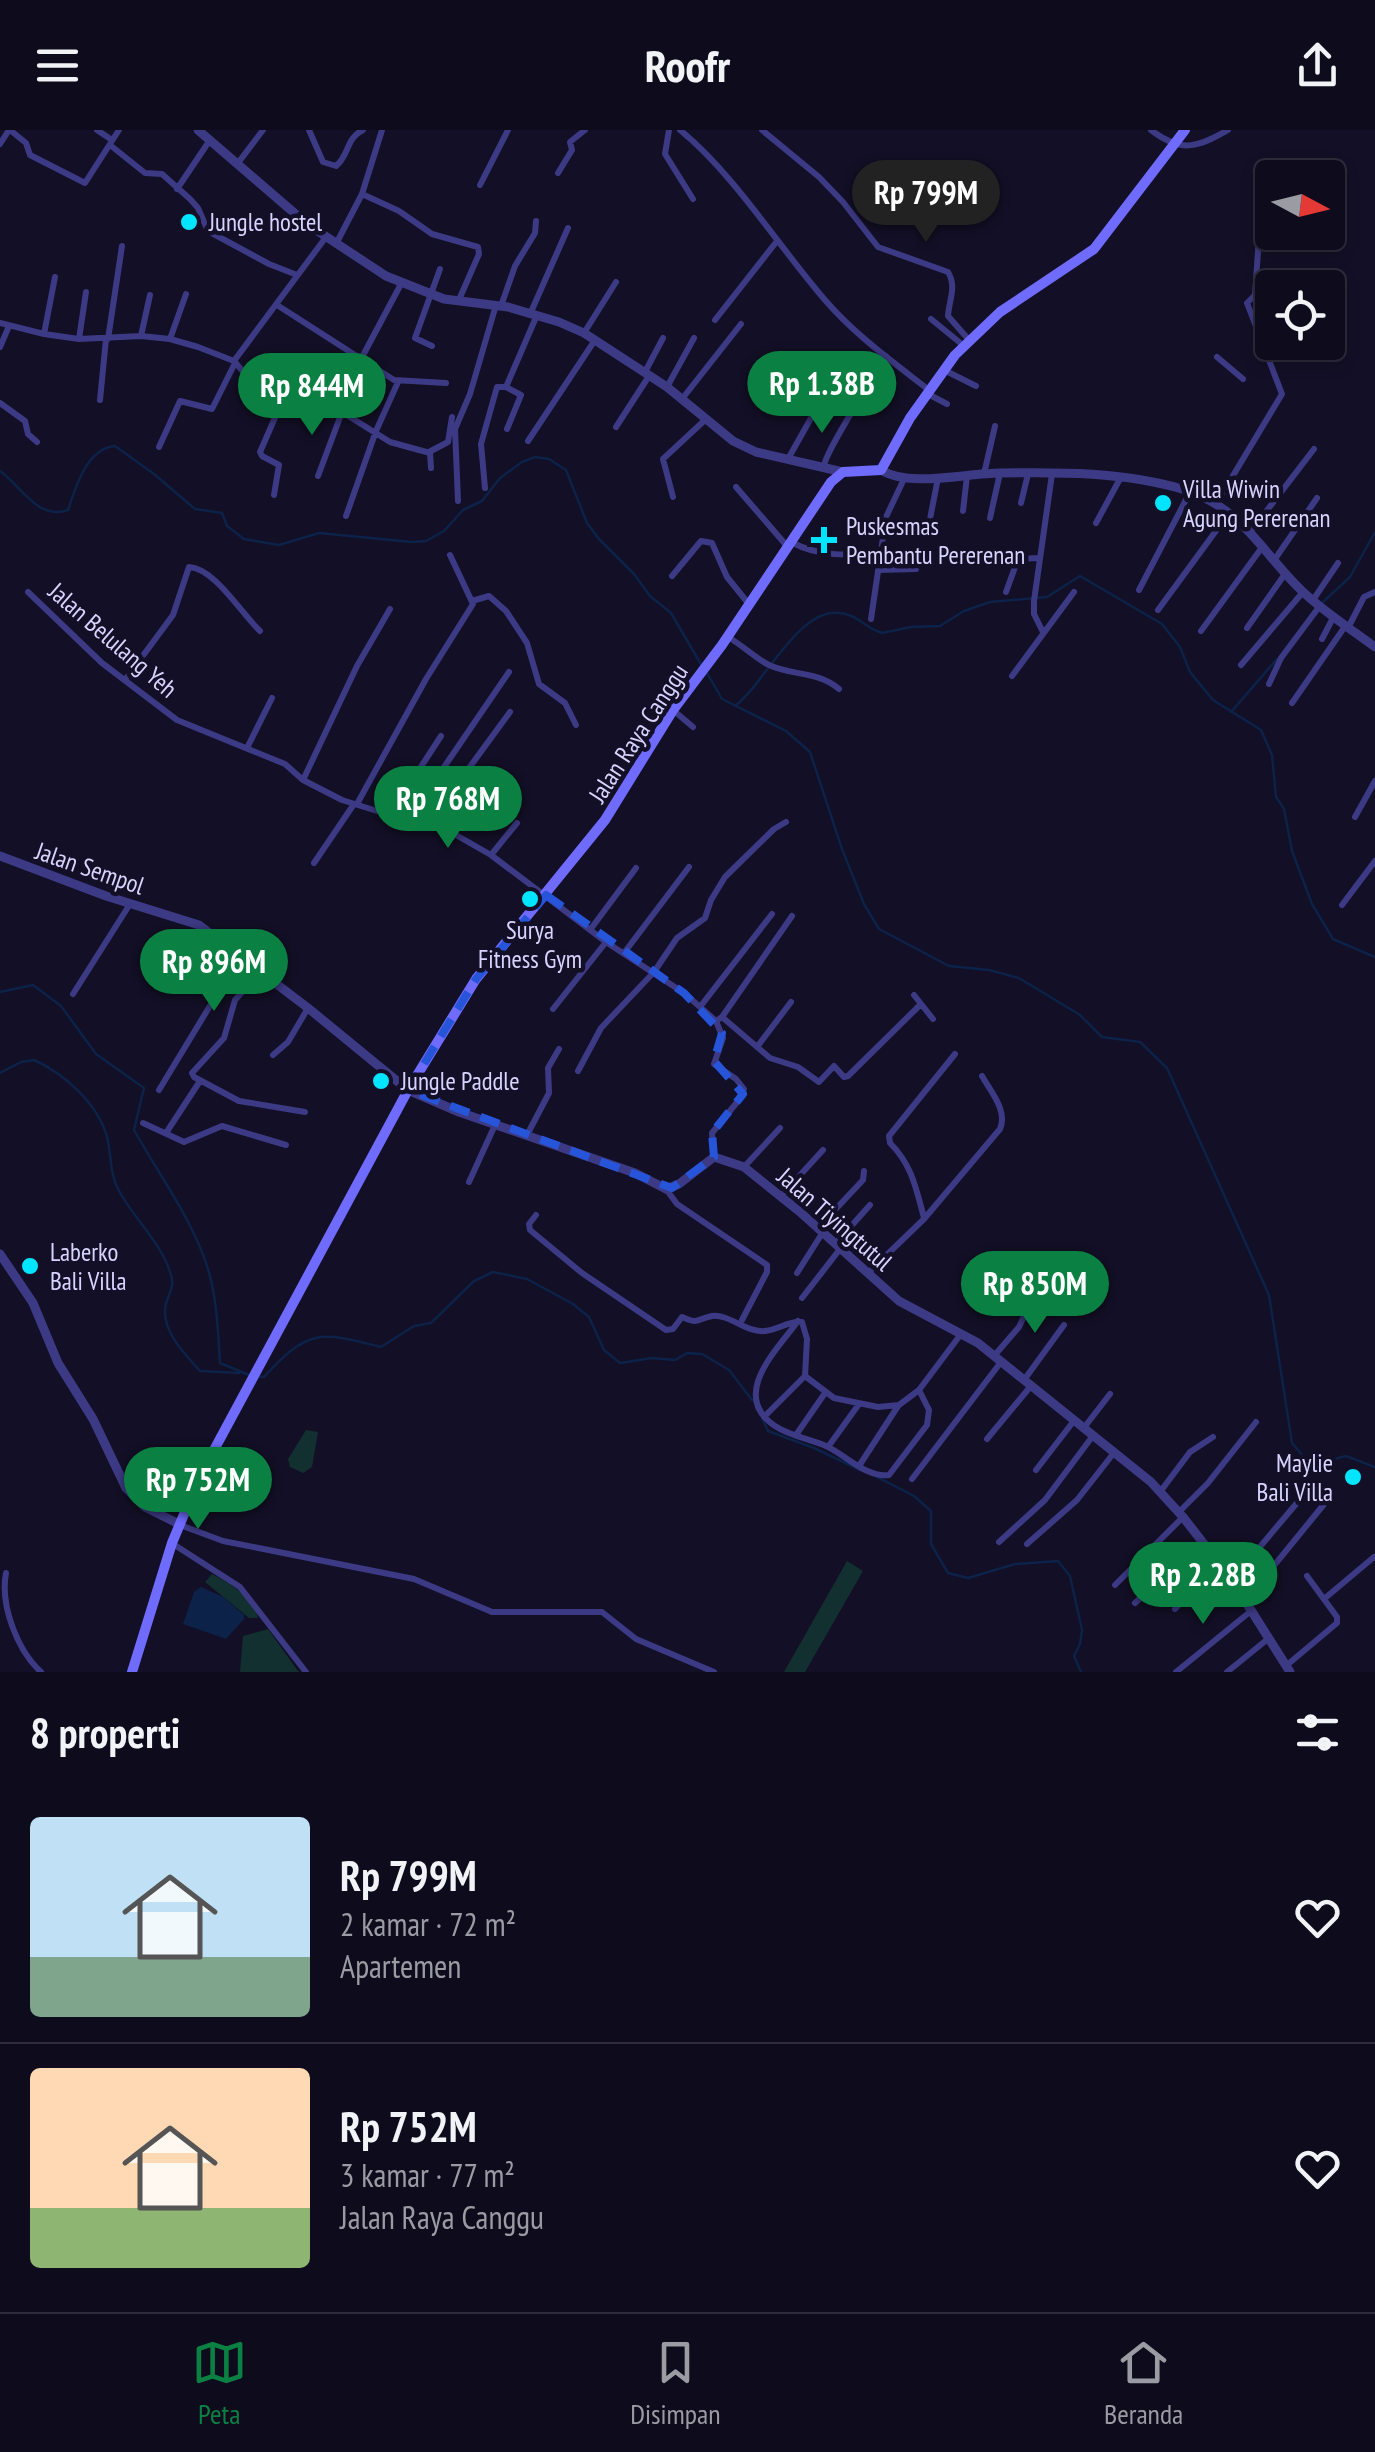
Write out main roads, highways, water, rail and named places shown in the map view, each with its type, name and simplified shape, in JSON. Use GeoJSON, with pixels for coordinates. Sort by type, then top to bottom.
{"type":"FeatureCollection","features":[{"type":"Feature","properties":{"kind":"main road","name":"Jalan Raya Canggu"},"geometry":{"type":"LineString","coordinates":[[132,1672],[172,1544],[200,1476],[408,1090],[476,980],[605,820],[673,710],[832,482],[843,472],[880,470],[943,370],[967,343],[1000,312],[1094,249],[1185,130]]}},
{"type":"Feature","properties":{"kind":"water"},"geometry":{"type":"Polygon","coordinates":[[[201,1587],[223,1597],[244,1615],[226,1639],[183,1624],[194,1592],[201,1587]]]}},
{"type":"Feature","properties":{"kind":"waterway"},"geometry":{"type":"LineString","coordinates":[[0,471],[39,506],[48,511],[68,510],[90,461],[105,448],[115,446],[195,509],[222,513],[227,526],[244,539],[279,545],[319,533],[426,541],[444,531],[463,510],[482,501],[500,478],[522,462],[535,457],[549,459],[566,470],[587,523],[650,596],[671,613],[702,666]]}},
{"type":"Feature","properties":{"kind":"waterway"},"geometry":{"type":"LineString","coordinates":[[1323,602],[1350,577],[1375,532]]}},
{"type":"Feature","properties":{"kind":"waterway"},"geometry":{"type":"LineString","coordinates":[[735,706],[795,635],[824,615],[845,614],[882,633],[940,626],[964,611],[990,602],[1047,597],[1080,576],[1162,624],[1180,647],[1190,672],[1213,700],[1261,730],[1272,755],[1276,797],[1284,809],[1292,851],[1312,904],[1333,939],[1375,957]]}},
{"type":"Feature","properties":{"kind":"waterway"},"geometry":{"type":"LineString","coordinates":[[1231,712],[1277,659]]}},
{"type":"Feature","properties":{"kind":"waterway"},"geometry":{"type":"LineString","coordinates":[[707,673],[722,699],[786,731],[810,752],[842,849],[864,904],[879,929],[949,966],[1019,978],[1080,1015],[1102,1037],[1140,1042],[1167,1068],[1269,1295],[1292,1443],[1311,1465],[1346,1456],[1375,1467]]}},
{"type":"Feature","properties":{"kind":"waterway"},"geometry":{"type":"LineString","coordinates":[[0,992],[33,985],[61,1006],[96,1054],[144,1088],[134,1130],[202,1251],[217,1315],[220,1363],[249,1375]]}},
{"type":"Feature","properties":{"kind":"waterway"},"geometry":{"type":"LineString","coordinates":[[0,1073],[34,1060],[57,1073],[88,1102],[103,1125],[118,1189],[167,1263],[172,1285],[165,1312],[172,1337],[200,1371],[239,1373]]}},
{"type":"Feature","properties":{"kind":"waterway"},"geometry":{"type":"LineString","coordinates":[[256,1376],[264,1377],[292,1350],[316,1338],[343,1338],[381,1347],[414,1326],[431,1323],[474,1281],[493,1272],[527,1279],[573,1304],[589,1317],[604,1350],[620,1363],[652,1358],[675,1360],[687,1353],[702,1354],[729,1370],[752,1400]]}},
{"type":"Feature","properties":{"kind":"waterway"},"geometry":{"type":"LineString","coordinates":[[763,1420],[768,1431],[860,1470]]}},
{"type":"Feature","properties":{"kind":"waterway"},"geometry":{"type":"LineString","coordinates":[[877,1477],[914,1496],[931,1511],[931,1544],[948,1573],[968,1578],[1015,1564],[1058,1561],[1070,1576],[1082,1630],[1074,1656],[1081,1672]]}},
{"type":"Feature","properties":{"kind":"place","name":"Jungle hostel"},"geometry":{"type":"Point","coordinates":[189,222]}},
{"type":"Feature","properties":{"kind":"place","name":"Villa Wiwin Agung Pererenan"},"geometry":{"type":"Point","coordinates":[1163,503]}},
{"type":"Feature","properties":{"kind":"place","name":"Puskesmas Pembantu Pererenan"},"geometry":{"type":"Point","coordinates":[824,540]}},
{"type":"Feature","properties":{"kind":"place","name":"Surya Fitness Gym"},"geometry":{"type":"Point","coordinates":[530,899]}},
{"type":"Feature","properties":{"kind":"place","name":"Jungle Paddle"},"geometry":{"type":"Point","coordinates":[381,1081]}},
{"type":"Feature","properties":{"kind":"place","name":"Laberko Bali Villa"},"geometry":{"type":"Point","coordinates":[30,1266]}},
{"type":"Feature","properties":{"kind":"place","name":"Maylie Bali Villa"},"geometry":{"type":"Point","coordinates":[1353,1477]}}]}
